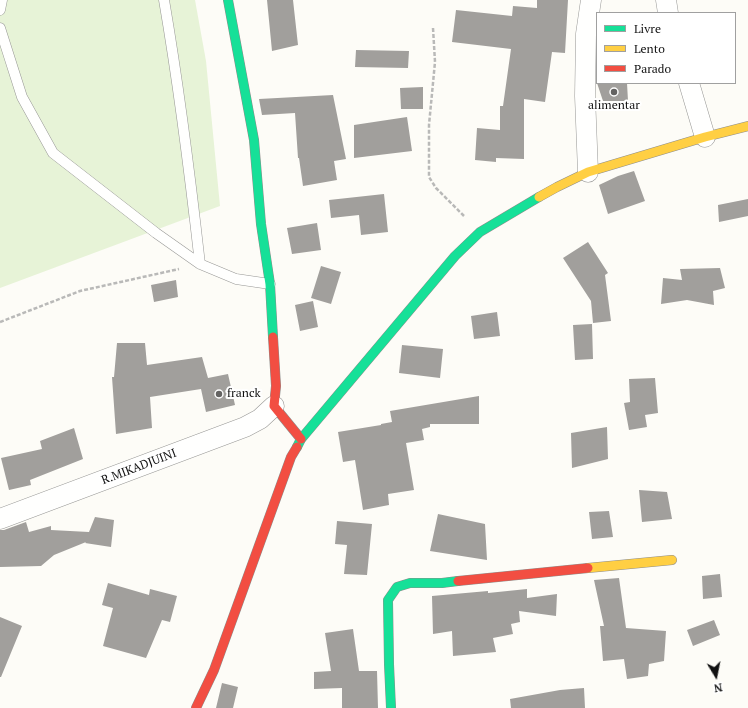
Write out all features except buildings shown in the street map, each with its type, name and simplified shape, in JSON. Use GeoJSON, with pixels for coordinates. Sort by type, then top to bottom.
{"type":"FeatureCollection","features":[{"type":"Feature","properties":{"kind":"street"},"geometry":{"type":"LineString","coordinates":[[228,0],[254,140],[261,224],[270,284],[276,386],[274,406],[301,439]]}},
{"type":"Feature","properties":{"kind":"street"},"geometry":{"type":"LineString","coordinates":[[588,172],[585,96],[586,34],[591,0]]}},
{"type":"Feature","properties":{"kind":"street"},"geometry":{"type":"LineString","coordinates":[[666,0],[668,12]]}},
{"type":"Feature","properties":{"kind":"street"},"geometry":{"type":"LineString","coordinates":[[689,84],[705,137]]}},
{"type":"Feature","properties":{"kind":"street"},"geometry":{"type":"LineString","coordinates":[[196,708],[214,670],[291,458],[301,439],[455,256],[480,232],[557,187],[588,172],[705,137],[748,126]]}},
{"type":"Feature","properties":{"kind":"street","name":"R.MIKADJUINI"},"geometry":{"type":"LineString","coordinates":[[0,519],[245,427],[260,419],[274,406]]}},
{"type":"Feature","properties":{"kind":"street"},"geometry":{"type":"LineString","coordinates":[[391,708],[388,600],[397,587],[410,582],[450,583],[672,560]]}},
{"type":"Feature","properties":{"kind":"lane"},"geometry":{"type":"LineString","coordinates":[[0,10],[2,0]]}},
{"type":"Feature","properties":{"kind":"lane"},"geometry":{"type":"LineString","coordinates":[[164,0],[172,45],[200,264]]}},
{"type":"Feature","properties":{"kind":"lane"},"geometry":{"type":"LineString","coordinates":[[0,28],[22,97],[53,153],[156,233],[200,264],[236,279],[270,284]]}},
{"type":"Feature","properties":{"kind":"path"},"geometry":{"type":"LineString","coordinates":[[433,28],[435,62],[429,125],[429,177],[436,188],[480,232]]}},
{"type":"Feature","properties":{"kind":"path"},"geometry":{"type":"LineString","coordinates":[[0,322],[80,291],[200,264]]}},
{"type":"Feature","properties":{"kind":"green space"},"geometry":{"type":"Polygon","coordinates":[[[0,0],[195,0],[206,61],[220,206],[0,288],[0,0]]]}},
{"type":"Feature","properties":{"kind":"traffic: fast"},"geometry":{"type":"LineString","coordinates":[[228,0],[254,140],[261,224],[270,284],[273,337]]}},
{"type":"Feature","properties":{"kind":"traffic: fast"},"geometry":{"type":"LineString","coordinates":[[297,447],[301,439],[455,256],[480,232],[539,197]]}},
{"type":"Feature","properties":{"kind":"traffic: fast"},"geometry":{"type":"LineString","coordinates":[[391,708],[388,600],[397,587],[410,583],[442,583],[458,581]]}},
{"type":"Feature","properties":{"kind":"traffic: slow"},"geometry":{"type":"LineString","coordinates":[[539,197],[588,172],[705,137],[748,126]]}},
{"type":"Feature","properties":{"kind":"traffic: slow"},"geometry":{"type":"LineString","coordinates":[[588,568],[672,560]]}},
{"type":"Feature","properties":{"kind":"traffic: jam"},"geometry":{"type":"LineString","coordinates":[[273,337],[276,386],[274,406],[301,439]]}},
{"type":"Feature","properties":{"kind":"traffic: jam"},"geometry":{"type":"LineString","coordinates":[[196,708],[214,670],[291,457],[297,447]]}},
{"type":"Feature","properties":{"kind":"traffic: jam"},"geometry":{"type":"LineString","coordinates":[[458,581],[588,568]]}},
{"type":"Feature","properties":{"kind":"place","name":"alimentar"},"geometry":{"type":"Point","coordinates":[614,92]}},
{"type":"Feature","properties":{"kind":"place","name":"franck"},"geometry":{"type":"Point","coordinates":[219,394]}}]}
